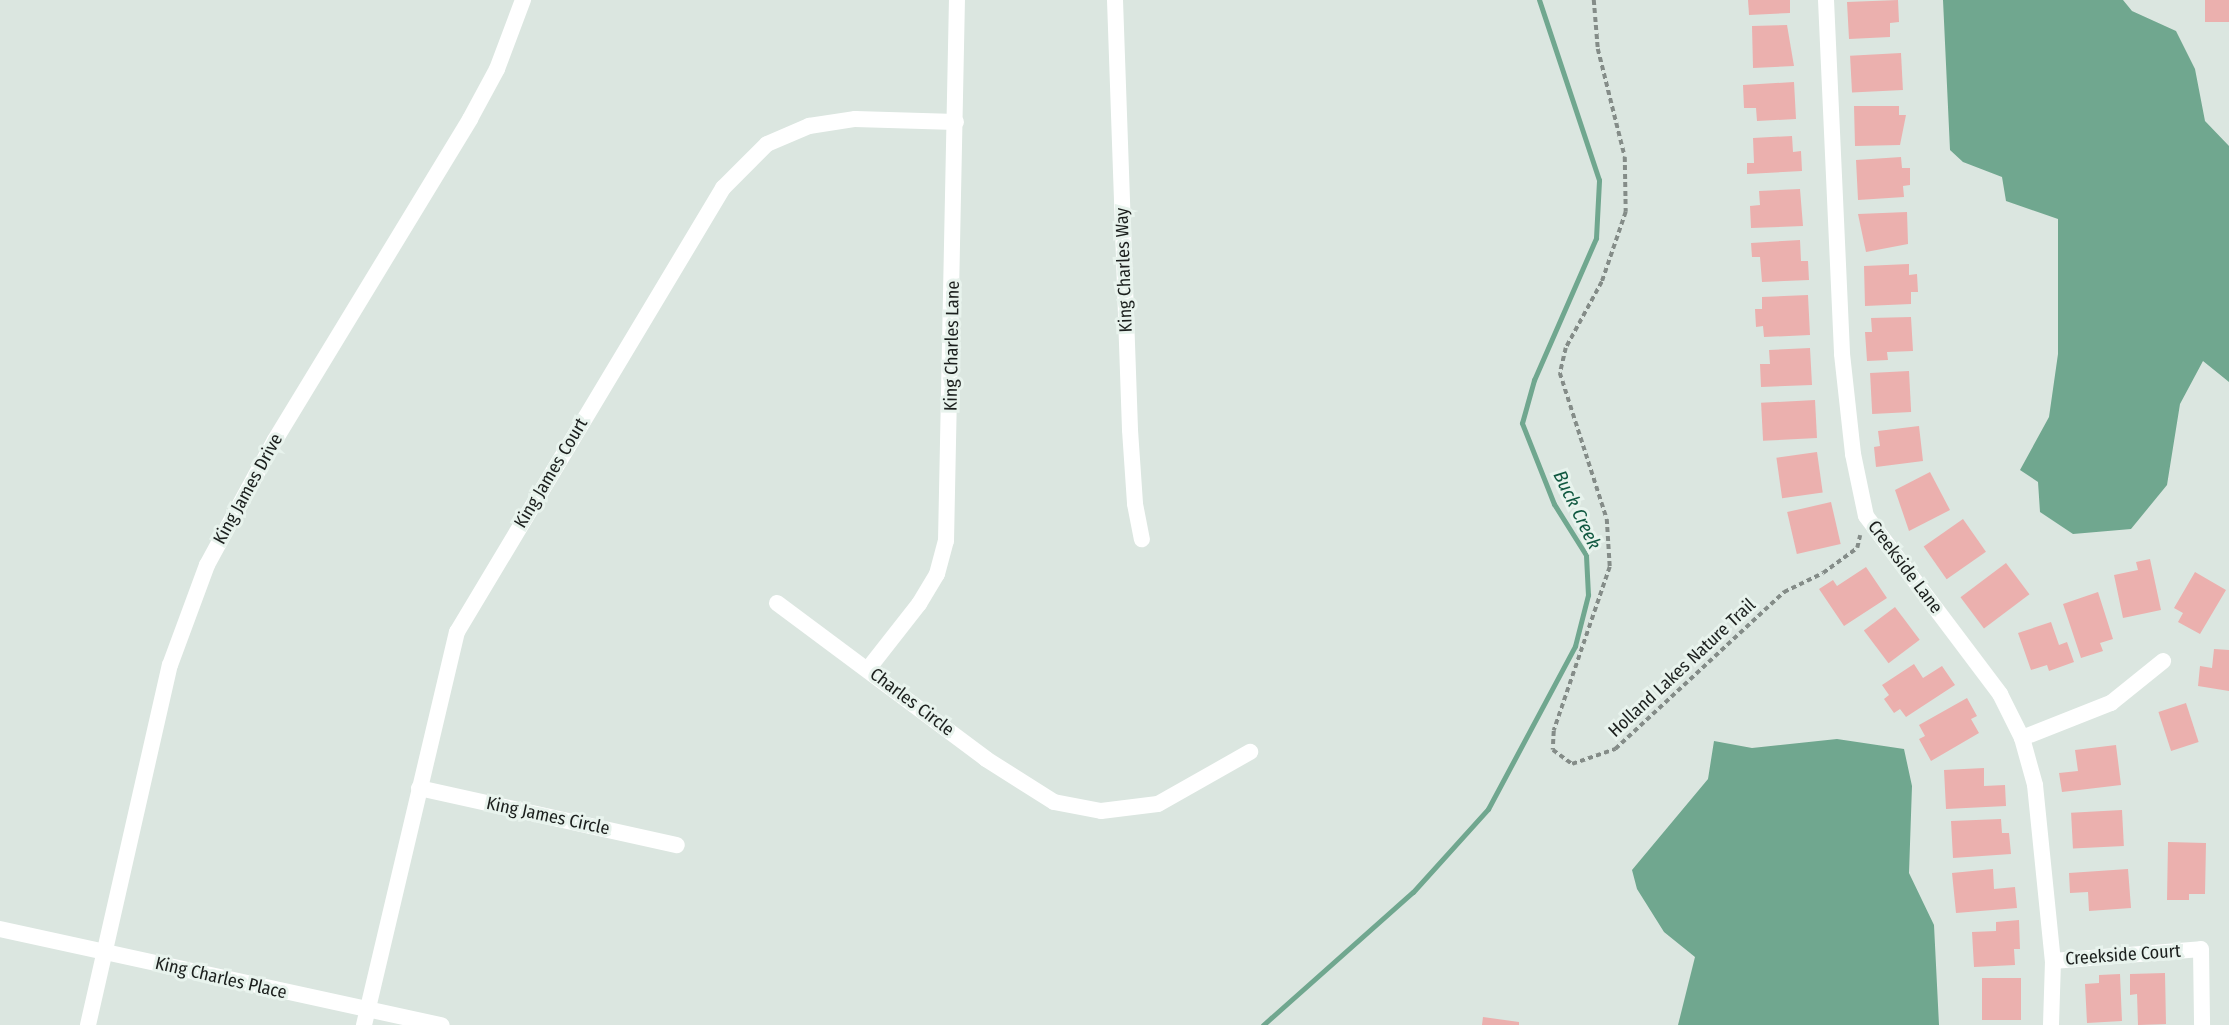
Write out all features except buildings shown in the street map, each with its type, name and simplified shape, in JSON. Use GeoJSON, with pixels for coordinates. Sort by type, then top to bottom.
{"type":"FeatureCollection","features":[{"type":"Feature","properties":{"kind":"street","name":"King James Drive"},"geometry":{"type":"LineString","coordinates":[[88,1025],[170,664],[207,565],[275,440],[470,119],[497,69],[523,0]]}},
{"type":"Feature","properties":{"kind":"street","name":"King Charles Lane"},"geometry":{"type":"LineString","coordinates":[[868,669],[919,604],[936,574],[946,541],[957,0]]}},
{"type":"Feature","properties":{"kind":"street","name":"King Charles Way"},"geometry":{"type":"LineString","coordinates":[[1115,0],[1130,430],[1142,540]]}},
{"type":"Feature","properties":{"kind":"street","name":"Creekside Lane"},"geometry":{"type":"LineString","coordinates":[[1826,0],[1842,354],[1866,516],[2000,694],[2022,738],[2035,785],[2053,961],[2051,1025]]}},
{"type":"Feature","properties":{"kind":"street","name":"King James Court"},"geometry":{"type":"LineString","coordinates":[[364,1025],[450,651],[467,612],[737,169],[767,144],[809,126],[855,119],[956,122]]}},
{"type":"Feature","properties":{"kind":"street","name":"Charles Circle"},"geometry":{"type":"LineString","coordinates":[[777,603],[986,759],[1049,800],[1101,811],[1158,804],[1250,752]]}},
{"type":"Feature","properties":{"kind":"street"},"geometry":{"type":"LineString","coordinates":[[2022,738],[2110,703],[2163,661]]}},
{"type":"Feature","properties":{"kind":"street","name":"King James Circle"},"geometry":{"type":"LineString","coordinates":[[419,788],[677,845]]}},
{"type":"Feature","properties":{"kind":"street","name":"King Charles Place"},"geometry":{"type":"LineString","coordinates":[[0,929],[442,1025]]}},
{"type":"Feature","properties":{"kind":"street","name":"Creekside Court"},"geometry":{"type":"LineString","coordinates":[[2053,961],[2201,949],[2202,1025]]}},
{"type":"Feature","properties":{"kind":"path","name":"Holland Lakes Nature Trail"},"geometry":{"type":"LineString","coordinates":[[1594,0],[1598,49],[1625,157],[1626,212],[1602,282],[1566,348],[1560,373],[1606,519],[1610,567],[1554,731],[1553,750],[1572,764],[1615,749],[1784,592],[1823,573],[1857,548],[1866,516]]}},
{"type":"Feature","properties":{"kind":"shaded area"},"geometry":{"type":"Polygon","coordinates":[[[1943,0],[2123,0],[2132,11],[2176,31],[2195,69],[2205,121],[2229,146],[2229,382],[2203,361],[2180,404],[2167,485],[2131,529],[2073,534],[2040,512],[2038,482],[2020,470],[2049,417],[2058,354],[2058,219],[2006,201],[2002,177],[1963,162],[1950,150],[1943,0]]]}},
{"type":"Feature","properties":{"kind":"shaded area"},"geometry":{"type":"Polygon","coordinates":[[[1837,739],[1904,749],[1912,786],[1909,873],[1934,925],[1939,1025],[1678,1025],[1695,957],[1664,932],[1637,889],[1632,870],[1708,779],[1714,741],[1752,748],[1837,739]]]}},
{"type":"Feature","properties":{"kind":"waterway","name":"Buck Creek"},"geometry":{"type":"LineString","coordinates":[[1263,1025],[1413,892],[1488,809],[1575,646],[1588,595],[1586,555],[1554,504],[1522,423],[1534,380],[1596,238],[1599,180],[1539,0]]}}]}
